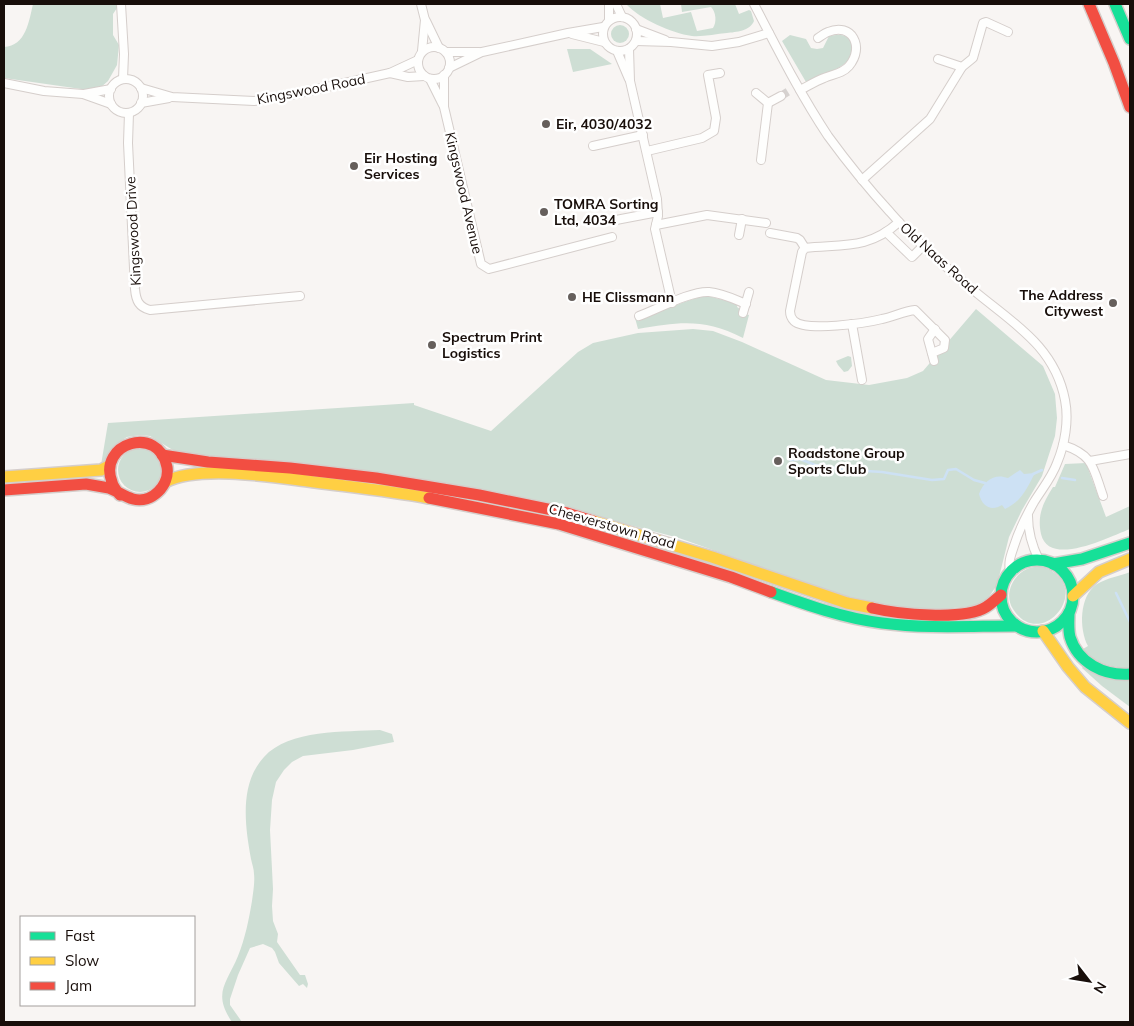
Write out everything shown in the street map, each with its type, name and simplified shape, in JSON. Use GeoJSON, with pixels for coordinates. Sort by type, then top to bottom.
{"type":"FeatureCollection","features":[{"type":"Feature","properties":{"kind":"main road"},"geometry":{"type":"LineString","coordinates":[[1089,4],[1130,107]]}},
{"type":"Feature","properties":{"kind":"main road"},"geometry":{"type":"LineString","coordinates":[[1115,4],[1130,39]]}},
{"type":"Feature","properties":{"kind":"main road"},"geometry":{"type":"LineString","coordinates":[[1120,4],[1130,24]]}},
{"type":"Feature","properties":{"kind":"main road","name":"Cheeverstown Road"},"geometry":{"type":"LineString","coordinates":[[109,466],[112,456],[119,449],[127,444],[137,442],[147,443],[156,448],[162,455],[208,462],[290,468],[376,478],[479,495],[567,513],[636,532],[847,603],[884,611],[915,615],[968,613],[985,608],[1001,595]]}},
{"type":"Feature","properties":{"kind":"main road"},"geometry":{"type":"LineString","coordinates":[[162,455],[166,464],[165,482]]}},
{"type":"Feature","properties":{"kind":"main road"},"geometry":{"type":"LineString","coordinates":[[4,477],[101,470],[109,466],[110,482],[120,494]]}},
{"type":"Feature","properties":{"kind":"main road","name":"Cheeverstown Road"},"geometry":{"type":"LineString","coordinates":[[4,490],[86,484],[100,485],[112,489],[127,498],[142,500],[152,497],[160,491],[165,482],[177,476],[208,473],[266,476],[396,492],[559,524],[731,577],[812,607],[849,618],[883,623],[935,626],[1017,626]]}},
{"type":"Feature","properties":{"kind":"main road"},"geometry":{"type":"LineString","coordinates":[[1053,564],[1061,569],[1071,586],[1073,596],[1068,612],[1058,625],[1043,631],[1034,632],[1017,626],[1003,610],[1001,595],[1003,584],[1010,571],[1024,562],[1039,560],[1053,564],[1065,564],[1130,543]]}},
{"type":"Feature","properties":{"kind":"main road"},"geometry":{"type":"LineString","coordinates":[[1073,596],[1099,572],[1130,560]]}},
{"type":"Feature","properties":{"kind":"main road"},"geometry":{"type":"LineString","coordinates":[[1068,612],[1070,637],[1082,657],[1100,670],[1120,676],[1130,674]]}},
{"type":"Feature","properties":{"kind":"main road"},"geometry":{"type":"LineString","coordinates":[[1043,631],[1063,661],[1085,687],[1130,723]]}},
{"type":"Feature","properties":{"kind":"street"},"geometry":{"type":"LineString","coordinates":[[121,4],[124,54],[123,80]]}},
{"type":"Feature","properties":{"kind":"street"},"geometry":{"type":"LineString","coordinates":[[422,4],[425,20],[422,51],[418,60],[418,68],[427,77],[438,78],[482,52]]}},
{"type":"Feature","properties":{"kind":"street"},"geometry":{"type":"LineString","coordinates":[[609,4],[609,20],[604,27],[602,37],[604,42],[607,46],[617,51],[629,49],[636,41],[636,29],[631,21],[622,17],[609,20]]}},
{"type":"Feature","properties":{"kind":"street"},"geometry":{"type":"LineString","coordinates":[[616,4],[622,17]]}},
{"type":"Feature","properties":{"kind":"street","name":"Old Naas Road"},"geometry":{"type":"LineString","coordinates":[[754,4],[799,89],[829,137],[862,180],[918,241],[1023,330],[1051,361],[1065,400],[1066,426],[1063,445],[1052,474],[1017,533],[1008,563],[1010,571]]}},
{"type":"Feature","properties":{"kind":"street"},"geometry":{"type":"LineString","coordinates":[[425,20],[450,60],[447,71]]}},
{"type":"Feature","properties":{"kind":"street"},"geometry":{"type":"LineString","coordinates":[[862,180],[930,119],[962,67],[973,58],[983,23],[986,22],[1008,32]]}},
{"type":"Feature","properties":{"kind":"street"},"geometry":{"type":"LineString","coordinates":[[422,51],[428,48],[482,52],[604,27]]}},
{"type":"Feature","properties":{"kind":"street"},"geometry":{"type":"LineString","coordinates":[[636,29],[671,42]]}},
{"type":"Feature","properties":{"kind":"street"},"geometry":{"type":"LineString","coordinates":[[790,91],[836,75],[844,70],[854,57],[855,39],[845,31],[829,31],[818,38]]}},
{"type":"Feature","properties":{"kind":"street"},"geometry":{"type":"LineString","coordinates":[[568,33],[604,42]]}},
{"type":"Feature","properties":{"kind":"street"},"geometry":{"type":"LineString","coordinates":[[636,41],[712,46],[739,42],[769,33]]}},
{"type":"Feature","properties":{"kind":"street"},"geometry":{"type":"LineString","coordinates":[[629,49],[630,81]]}},
{"type":"Feature","properties":{"kind":"street"},"geometry":{"type":"LineString","coordinates":[[617,51],[630,81],[647,151],[657,200],[656,225],[658,242],[672,304]]}},
{"type":"Feature","properties":{"kind":"street"},"geometry":{"type":"LineString","coordinates":[[938,59],[962,67]]}},
{"type":"Feature","properties":{"kind":"street","name":"Kingswood Road"},"geometry":{"type":"LineString","coordinates":[[141,103],[172,98],[254,100],[286,96],[390,73],[418,60]]}},
{"type":"Feature","properties":{"kind":"street","name":"Kingswood Avenue"},"geometry":{"type":"LineString","coordinates":[[444,107],[447,71]]}},
{"type":"Feature","properties":{"kind":"street","name":"Kingswood Road"},"geometry":{"type":"LineString","coordinates":[[390,73],[408,77],[427,77]]}},
{"type":"Feature","properties":{"kind":"street"},"geometry":{"type":"LineString","coordinates":[[647,151],[702,138],[714,132],[716,118],[708,75],[720,73]]}},
{"type":"Feature","properties":{"kind":"street","name":"Kingswood Avenue"},"geometry":{"type":"LineString","coordinates":[[427,77],[444,107],[481,264],[489,269],[612,237]]}},
{"type":"Feature","properties":{"kind":"street"},"geometry":{"type":"LineString","coordinates":[[82,94],[110,89],[118,81],[123,80],[133,81],[141,88],[143,98],[134,111],[129,113],[118,111],[109,99],[110,89]]}},
{"type":"Feature","properties":{"kind":"street"},"geometry":{"type":"LineString","coordinates":[[4,83],[82,94],[111,104]]}},
{"type":"Feature","properties":{"kind":"street","name":"Kingswood Road"},"geometry":{"type":"LineString","coordinates":[[141,88],[172,98]]}},
{"type":"Feature","properties":{"kind":"street"},"geometry":{"type":"LineString","coordinates":[[756,93],[768,103]]}},
{"type":"Feature","properties":{"kind":"street"},"geometry":{"type":"LineString","coordinates":[[768,103],[781,96]]}},
{"type":"Feature","properties":{"kind":"street"},"geometry":{"type":"LineString","coordinates":[[761,160],[768,103]]}},
{"type":"Feature","properties":{"kind":"street","name":"Kingswood Drive"},"geometry":{"type":"LineString","coordinates":[[129,113],[128,143],[135,289],[136,299],[140,305],[150,310],[300,296]]}},
{"type":"Feature","properties":{"kind":"street"},"geometry":{"type":"LineString","coordinates":[[593,146],[643,135]]}},
{"type":"Feature","properties":{"kind":"street"},"geometry":{"type":"LineString","coordinates":[[616,220],[658,212]]}},
{"type":"Feature","properties":{"kind":"street"},"geometry":{"type":"LineString","coordinates":[[656,225],[706,215],[766,223]]}},
{"type":"Feature","properties":{"kind":"street"},"geometry":{"type":"LineString","coordinates":[[739,235],[742,219]]}},
{"type":"Feature","properties":{"kind":"street"},"geometry":{"type":"LineString","coordinates":[[805,248],[851,246],[863,243],[886,232],[899,222]]}},
{"type":"Feature","properties":{"kind":"street"},"geometry":{"type":"LineString","coordinates":[[886,232],[912,257],[919,250]]}},
{"type":"Feature","properties":{"kind":"street"},"geometry":{"type":"LineString","coordinates":[[770,233],[797,238],[805,248]]}},
{"type":"Feature","properties":{"kind":"street"},"geometry":{"type":"LineString","coordinates":[[805,248],[802,252],[790,311],[792,318],[796,322],[824,326],[852,324],[880,320],[915,310],[935,329],[946,340],[946,344],[933,357],[928,339],[935,329]]}},
{"type":"Feature","properties":{"kind":"street"},"geometry":{"type":"LineString","coordinates":[[639,316],[694,294],[707,292],[746,304]]}},
{"type":"Feature","properties":{"kind":"street"},"geometry":{"type":"LineString","coordinates":[[743,313],[749,292]]}},
{"type":"Feature","properties":{"kind":"street"},"geometry":{"type":"LineString","coordinates":[[852,324],[862,380]]}},
{"type":"Feature","properties":{"kind":"street"},"geometry":{"type":"LineString","coordinates":[[1063,445],[1074,448],[1090,461],[1103,496]]}},
{"type":"Feature","properties":{"kind":"street"},"geometry":{"type":"LineString","coordinates":[[1090,461],[1130,454]]}},
{"type":"Feature","properties":{"kind":"street"},"geometry":{"type":"LineString","coordinates":[[1028,514],[1028,527],[1039,560]]}},
{"type":"Feature","properties":{"kind":"shaded area"},"geometry":{"type":"Polygon","coordinates":[[[33,4],[117,4],[113,14],[113,35],[119,45],[117,65],[108,81],[100,88],[88,90],[4,78],[4,47],[11,46],[22,37],[28,25],[33,4]]]}},
{"type":"Feature","properties":{"kind":"shaded area"},"geometry":{"type":"Polygon","coordinates":[[[626,4],[660,4],[663,18],[691,12],[697,31],[713,28],[715,14],[713,9],[711,7],[682,12],[681,4],[735,4],[739,14],[751,11],[754,21],[746,29],[738,31],[692,36],[675,32],[656,24],[639,15],[626,4]]]}},
{"type":"Feature","properties":{"kind":"shaded area"},"geometry":{"type":"Polygon","coordinates":[[[620,25],[628,30],[629,34],[624,42],[620,43],[612,38],[611,34],[616,26],[620,25]]]}},
{"type":"Feature","properties":{"kind":"shaded area"},"geometry":{"type":"Polygon","coordinates":[[[790,35],[806,39],[811,48],[817,49],[823,48],[829,36],[847,37],[851,41],[853,50],[851,57],[838,68],[806,82],[782,41],[790,35]]]}},
{"type":"Feature","properties":{"kind":"shaded area"},"geometry":{"type":"Polygon","coordinates":[[[567,49],[590,49],[612,64],[573,72],[567,49]]]}},
{"type":"Feature","properties":{"kind":"shaded area"},"geometry":{"type":"Polygon","coordinates":[[[701,297],[712,297],[738,304],[739,312],[749,315],[743,338],[716,327],[691,323],[638,329],[635,318],[701,297]]]}},
{"type":"Feature","properties":{"kind":"shaded area","name":"Roadstone Group Sports Club"},"geometry":{"type":"Polygon","coordinates":[[[976,309],[1043,366],[1055,394],[1057,418],[1055,436],[1042,476],[1009,537],[997,585],[986,601],[973,606],[912,612],[851,599],[679,538],[561,507],[472,488],[344,470],[200,458],[176,452],[150,436],[140,435],[127,437],[116,444],[101,465],[108,423],[414,403],[414,405],[491,431],[578,352],[593,343],[638,333],[693,329],[713,331],[826,380],[869,385],[907,378],[923,371],[976,309]]]}},
{"type":"Feature","properties":{"kind":"shaded area"},"geometry":{"type":"Polygon","coordinates":[[[848,356],[851,357],[852,366],[848,371],[844,372],[836,361],[848,356]]]}},
{"type":"Feature","properties":{"kind":"shaded area"},"geometry":{"type":"Polygon","coordinates":[[[140,448],[152,452],[158,458],[162,470],[158,482],[152,488],[140,492],[128,488],[122,482],[118,470],[122,458],[128,452],[140,448]]]}},
{"type":"Feature","properties":{"kind":"shaded area"},"geometry":{"type":"Polygon","coordinates":[[[1086,463],[1106,517],[1130,506],[1130,529],[1081,547],[1055,549],[1046,544],[1041,534],[1040,515],[1042,509],[1049,493],[1055,487],[1065,464],[1086,463]]]}},
{"type":"Feature","properties":{"kind":"shaded area"},"geometry":{"type":"Polygon","coordinates":[[[1040,566],[1057,575],[1065,587],[1065,599],[1059,611],[1049,620],[1037,624],[1025,621],[1013,609],[1010,604],[1009,592],[1013,582],[1020,573],[1029,568],[1040,566]]]}},
{"type":"Feature","properties":{"kind":"shaded area"},"geometry":{"type":"Polygon","coordinates":[[[1130,572],[1130,669],[1099,662],[1083,649],[1088,646],[1083,631],[1082,613],[1091,589],[1101,582],[1130,572]]]}},
{"type":"Feature","properties":{"kind":"shaded area"},"geometry":{"type":"Polygon","coordinates":[[[1085,664],[1130,680],[1130,707],[1082,668],[1085,664]]]}},
{"type":"Feature","properties":{"kind":"shaded area"},"geometry":{"type":"Polygon","coordinates":[[[380,730],[392,734],[394,742],[353,750],[303,756],[292,762],[276,782],[272,800],[270,830],[273,921],[278,934],[277,942],[300,975],[305,975],[308,984],[307,988],[303,984],[299,986],[279,963],[272,948],[263,944],[250,948],[230,999],[230,1005],[242,1022],[232,1022],[226,1012],[222,995],[223,988],[243,943],[252,901],[254,872],[247,833],[246,806],[247,792],[256,768],[264,757],[288,741],[318,734],[380,730]]]}},
{"type":"Feature","properties":{"kind":"water"},"geometry":{"type":"Polygon","coordinates":[[[1020,470],[1024,474],[1035,473],[1016,502],[1005,509],[1002,505],[994,508],[987,507],[982,502],[979,494],[987,481],[999,476],[1008,478],[1020,470]]]}},
{"type":"Feature","properties":{"kind":"waterway"},"geometry":{"type":"LineString","coordinates":[[790,460],[800,459],[815,465],[882,472],[932,480],[944,479],[948,470],[956,469],[974,480],[985,483]]}},
{"type":"Feature","properties":{"kind":"waterway"},"geometry":{"type":"LineString","coordinates":[[1033,474],[1042,470]]}},
{"type":"Feature","properties":{"kind":"waterway"},"geometry":{"type":"LineString","coordinates":[[1062,478],[1075,480]]}},
{"type":"Feature","properties":{"kind":"waterway"},"geometry":{"type":"LineString","coordinates":[[1116,593],[1130,622]]}},
{"type":"Feature","properties":{"kind":"tunnel"},"geometry":{"type":"LineString","coordinates":[[781,96],[789,91]]}},
{"type":"Feature","properties":{"kind":"traffic: fast"},"geometry":{"type":"LineString","coordinates":[[1115,4],[1130,39]]}},
{"type":"Feature","properties":{"kind":"traffic: fast"},"geometry":{"type":"LineString","coordinates":[[1053,564],[1082,559],[1130,543]]}},
{"type":"Feature","properties":{"kind":"traffic: fast"},"geometry":{"type":"LineString","coordinates":[[1037,560],[1057,566],[1067,576],[1073,596],[1067,616],[1057,626],[1037,632],[1017,626],[1007,616],[1001,596],[1007,576],[1017,566],[1037,560]]}},
{"type":"Feature","properties":{"kind":"traffic: fast"},"geometry":{"type":"LineString","coordinates":[[771,592],[839,614],[882,623],[932,627],[1017,626]]}},
{"type":"Feature","properties":{"kind":"traffic: fast"},"geometry":{"type":"LineString","coordinates":[[1069,613],[1070,637],[1079,654],[1093,666],[1102,670],[1111,673],[1130,674]]}},
{"type":"Feature","properties":{"kind":"traffic: slow"},"geometry":{"type":"LineString","coordinates":[[4,477],[101,470],[109,466]]}},
{"type":"Feature","properties":{"kind":"traffic: slow"},"geometry":{"type":"LineString","coordinates":[[165,482],[198,474],[238,473],[429,498]]}},
{"type":"Feature","properties":{"kind":"traffic: slow"},"geometry":{"type":"LineString","coordinates":[[593,521],[712,557],[847,603],[872,608]]}},
{"type":"Feature","properties":{"kind":"traffic: slow"},"geometry":{"type":"LineString","coordinates":[[1073,596],[1099,572],[1130,559]]}},
{"type":"Feature","properties":{"kind":"traffic: slow"},"geometry":{"type":"LineString","coordinates":[[1043,631],[1068,667],[1085,687],[1130,723]]}},
{"type":"Feature","properties":{"kind":"traffic: jam"},"geometry":{"type":"LineString","coordinates":[[1089,4],[1130,107]]}},
{"type":"Feature","properties":{"kind":"traffic: jam"},"geometry":{"type":"LineString","coordinates":[[4,490],[86,484],[109,488],[118,492],[127,497],[133,499],[147,499],[158,492],[163,486],[167,474],[167,467],[162,454],[153,446],[142,443],[131,444],[121,449],[113,457],[110,468],[112,482],[114,487],[116,490],[118,492],[119,493],[120,495]]}},
{"type":"Feature","properties":{"kind":"traffic: jam"},"geometry":{"type":"LineString","coordinates":[[162,455],[208,462],[290,468],[376,478],[479,495],[567,513],[593,521]]}},
{"type":"Feature","properties":{"kind":"traffic: jam"},"geometry":{"type":"LineString","coordinates":[[429,498],[559,524],[731,577],[771,592]]}},
{"type":"Feature","properties":{"kind":"traffic: jam"},"geometry":{"type":"LineString","coordinates":[[872,608],[913,614],[962,614],[986,607],[1001,595]]}},
{"type":"Feature","properties":{"kind":"place","name":"Eir, 4030/4032"},"geometry":{"type":"Point","coordinates":[546,124]}},
{"type":"Feature","properties":{"kind":"place","name":"Eir Hosting Services"},"geometry":{"type":"Point","coordinates":[354,166]}},
{"type":"Feature","properties":{"kind":"place","name":"TOMRA Sorting Ltd, 4034"},"geometry":{"type":"Point","coordinates":[544,212]}},
{"type":"Feature","properties":{"kind":"place","name":"HE Clissmann"},"geometry":{"type":"Point","coordinates":[572,297]}},
{"type":"Feature","properties":{"kind":"place","name":"The Address Citywest"},"geometry":{"type":"Point","coordinates":[1113,303]}},
{"type":"Feature","properties":{"kind":"place","name":"Spectrum Print Logistics"},"geometry":{"type":"Point","coordinates":[432,345]}},
{"type":"Feature","properties":{"kind":"place","name":"Roadstone Group Sports Club"},"geometry":{"type":"Point","coordinates":[778,461]}}]}
